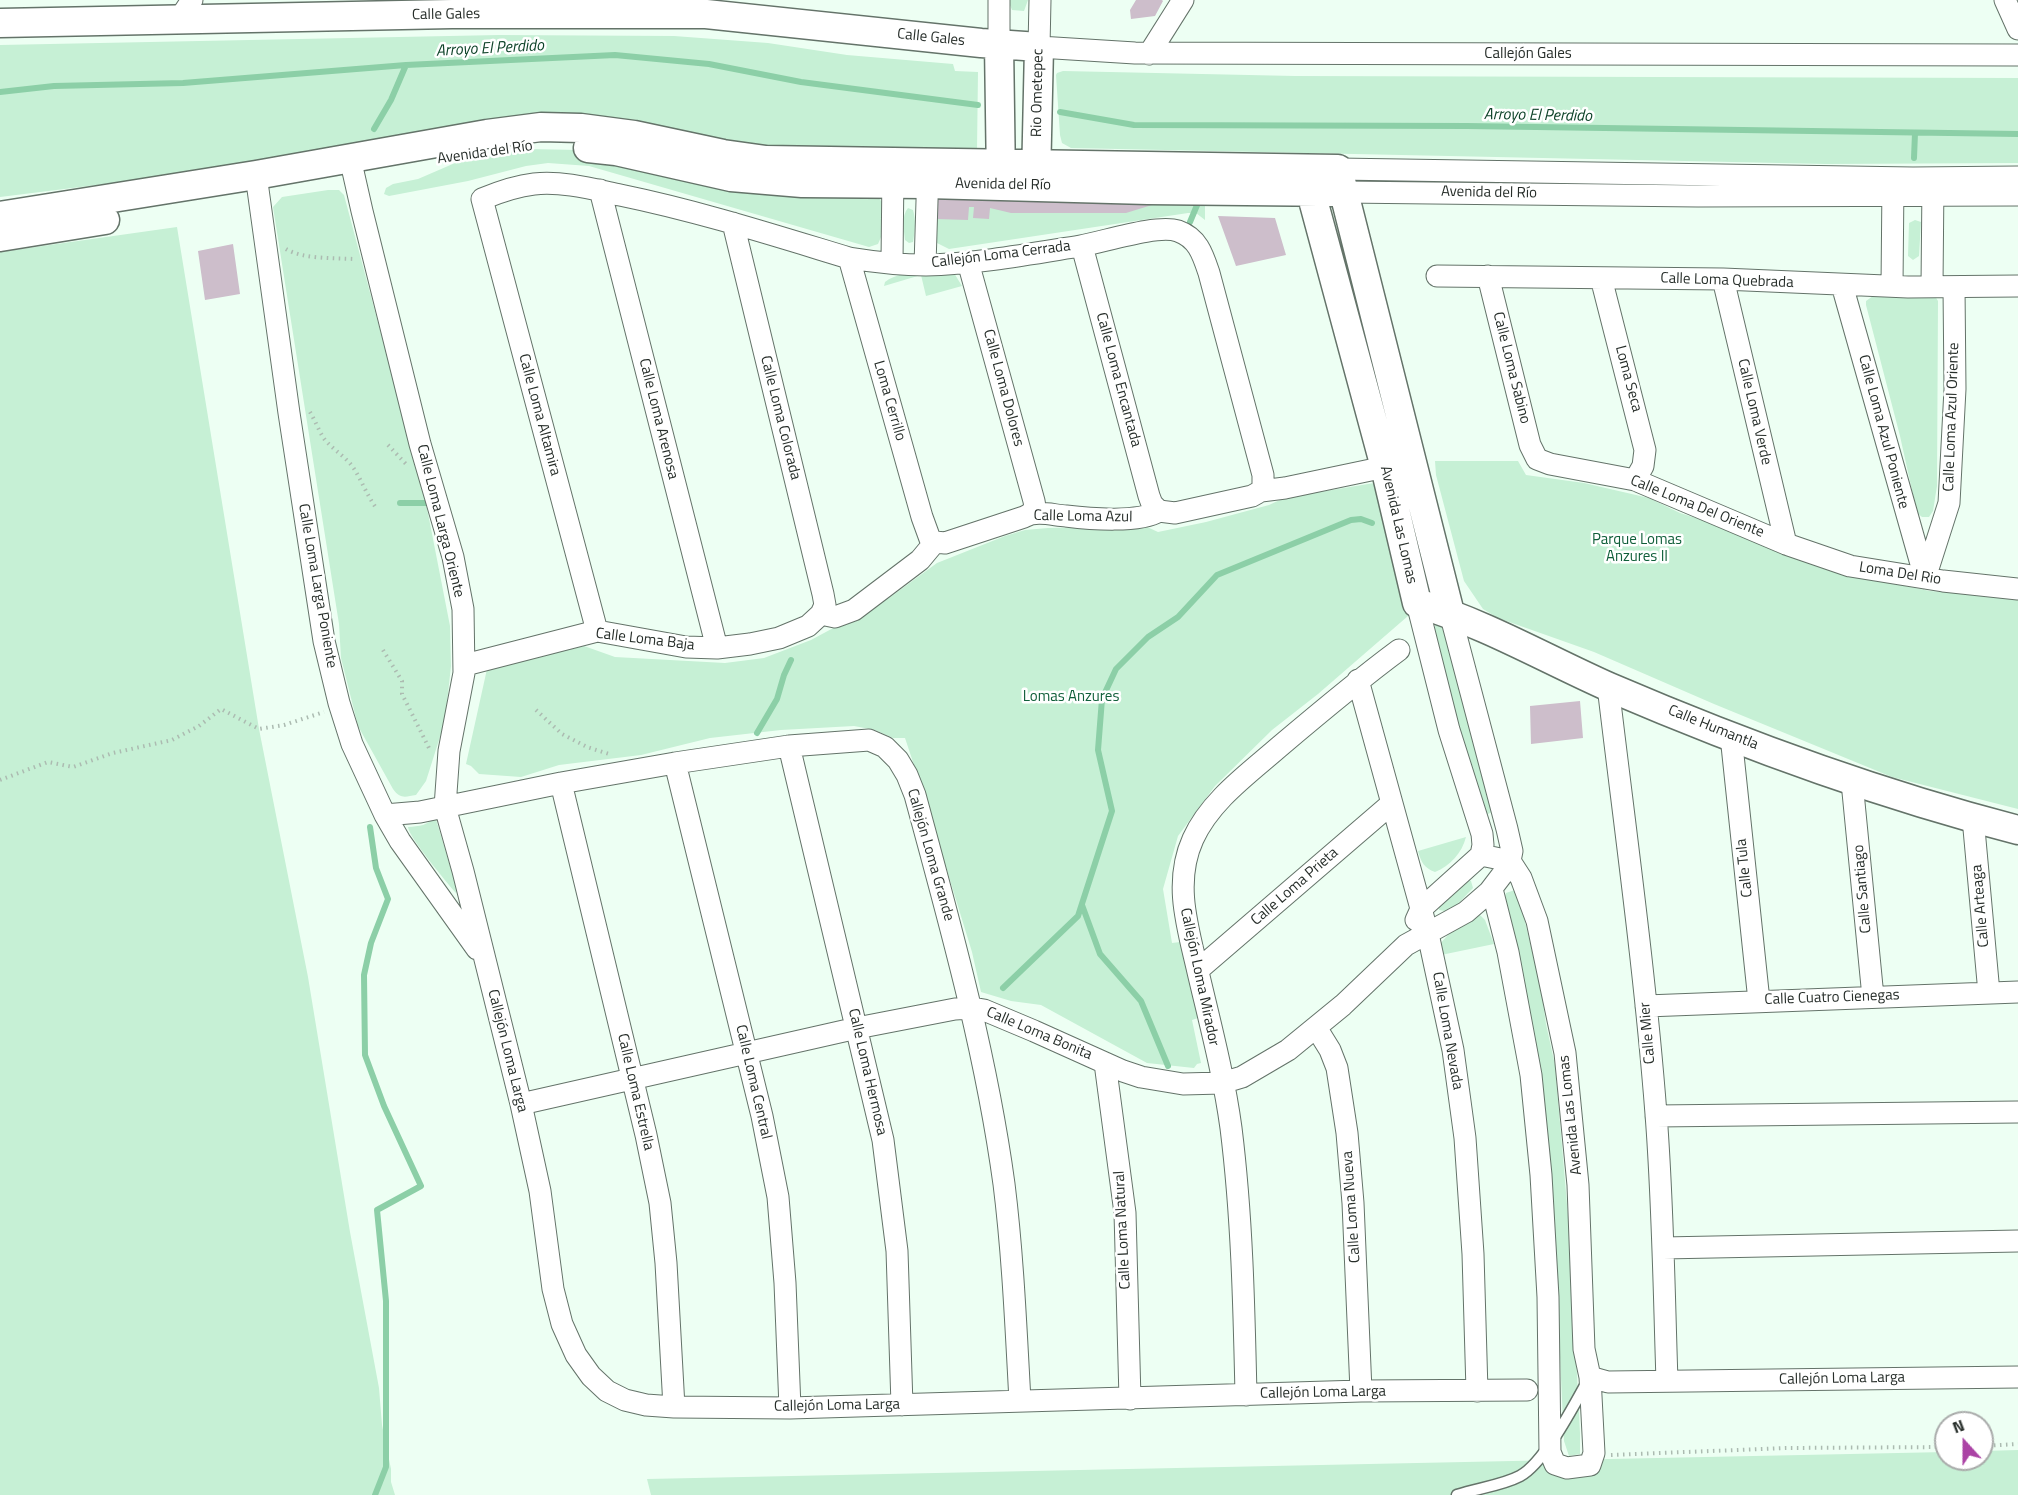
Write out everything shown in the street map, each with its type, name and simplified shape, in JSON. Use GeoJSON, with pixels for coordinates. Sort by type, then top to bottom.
{"type":"FeatureCollection","features":[{"type":"Feature","properties":{"kind":"street"},"geometry":{"type":"LineString","coordinates":[[999,0],[1001,166]]}},
{"type":"Feature","properties":{"kind":"street","name":"Rio Ometepec"},"geometry":{"type":"LineString","coordinates":[[1036,166],[1040,0]]}},
{"type":"Feature","properties":{"kind":"street"},"geometry":{"type":"LineString","coordinates":[[1149,54],[1183,0]]}},
{"type":"Feature","properties":{"kind":"street"},"geometry":{"type":"LineString","coordinates":[[2005,0],[2018,29]]}},
{"type":"Feature","properties":{"kind":"street","name":"Calle Gales"},"geometry":{"type":"LineString","coordinates":[[0,23],[185,11],[454,7],[706,14],[1039,47]]}},
{"type":"Feature","properties":{"kind":"street","name":"Callejón Gales"},"geometry":{"type":"LineString","coordinates":[[1039,47],[1149,54],[2018,55]]}},
{"type":"Feature","properties":{"kind":"street","name":"Avenida del Río"},"geometry":{"type":"LineString","coordinates":[[0,237],[352,167],[516,146],[556,145],[616,152],[731,177],[802,183],[893,173],[927,173],[1001,166],[1036,166],[1148,190],[1307,179],[1893,187],[1933,186],[2018,177]]}},
{"type":"Feature","properties":{"kind":"street","name":"Calle Loma Larga Oriente"},"geometry":{"type":"LineString","coordinates":[[352,167],[420,444],[453,557],[463,609],[465,665],[449,751],[445,807],[484,958]]}},
{"type":"Feature","properties":{"kind":"street"},"geometry":{"type":"LineString","coordinates":[[892,262],[893,173]]}},
{"type":"Feature","properties":{"kind":"street"},"geometry":{"type":"LineString","coordinates":[[926,265],[927,173]]}},
{"type":"Feature","properties":{"kind":"street","name":"Avenida Las Lomas"},"geometry":{"type":"LineString","coordinates":[[1307,179],[1385,467],[1449,730],[1482,834],[1481,855]]}},
{"type":"Feature","properties":{"kind":"street","name":"Avenida Las Lomas"},"geometry":{"type":"LineString","coordinates":[[1340,180],[1507,829],[1512,850],[1510,861],[1521,878],[1537,921],[1566,1053],[1578,1185],[1584,1349],[1590,1377],[1594,1453],[1590,1465],[1567,1468],[1555,1464],[1549,1443]]}},
{"type":"Feature","properties":{"kind":"street","name":"Callejón Loma Cerrada"},"geometry":{"type":"LineString","coordinates":[[482,199],[507,189],[535,184],[563,183],[660,203],[849,258],[926,265],[968,262],[1082,246],[1158,230],[1177,230],[1192,237],[1202,252],[1209,273],[1263,475],[1261,491]]}},
{"type":"Feature","properties":{"kind":"street","name":"Avenida del Río"},"geometry":{"type":"LineString","coordinates":[[0,216],[258,185]]}},
{"type":"Feature","properties":{"kind":"street","name":"Calle Loma Larga Poniente"},"geometry":{"type":"LineString","coordinates":[[258,185],[289,413],[324,641],[343,717],[352,744],[400,841],[484,958]]}},
{"type":"Feature","properties":{"kind":"street"},"geometry":{"type":"LineString","coordinates":[[1932,286],[1933,186]]}},
{"type":"Feature","properties":{"kind":"street","name":"Avenida del Río"},"geometry":{"type":"LineString","coordinates":[[1933,186],[2018,195]]}},
{"type":"Feature","properties":{"kind":"street"},"geometry":{"type":"LineString","coordinates":[[1892,286],[1893,187]]}},
{"type":"Feature","properties":{"kind":"street","name":"Calle Loma Arenosa"},"geometry":{"type":"LineString","coordinates":[[600,190],[717,648]]}},
{"type":"Feature","properties":{"kind":"street","name":"Calle Loma Altamira"},"geometry":{"type":"LineString","coordinates":[[482,199],[597,631]]}},
{"type":"Feature","properties":{"kind":"street","name":"Calle Loma Colorada"},"geometry":{"type":"LineString","coordinates":[[733,223],[824,594],[825,605],[821,614]]}},
{"type":"Feature","properties":{"kind":"street","name":"Calle Loma Encantada"},"geometry":{"type":"LineString","coordinates":[[1082,246],[1149,496],[1152,504],[1159,511]]}},
{"type":"Feature","properties":{"kind":"street","name":"Loma Cerrillo"},"geometry":{"type":"LineString","coordinates":[[849,258],[922,517],[930,538],[935,542]]}},
{"type":"Feature","properties":{"kind":"street","name":"Calle Loma Dolores"},"geometry":{"type":"LineString","coordinates":[[968,262],[1034,501],[1035,507],[1031,513]]}},
{"type":"Feature","properties":{"kind":"street","name":"Calle Loma Quebrada"},"geometry":{"type":"LineString","coordinates":[[1437,276],[1723,279],[1892,286],[2018,286]]}},
{"type":"Feature","properties":{"kind":"street","name":"Calle Loma Sabino"},"geometry":{"type":"LineString","coordinates":[[1488,276],[1530,445],[1537,459]]}},
{"type":"Feature","properties":{"kind":"street","name":"Loma Seca"},"geometry":{"type":"LineString","coordinates":[[1602,278],[1645,450],[1643,466],[1635,480]]}},
{"type":"Feature","properties":{"kind":"street","name":"Calle Loma Verde"},"geometry":{"type":"LineString","coordinates":[[1723,279],[1786,544]]}},
{"type":"Feature","properties":{"kind":"street","name":"Calle Loma Azul Poniente"},"geometry":{"type":"LineString","coordinates":[[1842,285],[1925,578]]}},
{"type":"Feature","properties":{"kind":"street","name":"Calle Loma Azul Oriente"},"geometry":{"type":"LineString","coordinates":[[1925,578],[1949,503],[1955,408],[1954,287]]}},
{"type":"Feature","properties":{"kind":"street","name":"Calle Loma Del Oriente"},"geometry":{"type":"LineString","coordinates":[[1537,459],[1550,464],[1635,480],[1786,544]]}},
{"type":"Feature","properties":{"kind":"street"},"geometry":{"type":"LineString","coordinates":[[1159,511],[1175,513],[1252,496],[1261,491],[1385,467]]}},
{"type":"Feature","properties":{"kind":"street","name":"Calle Loma Azul"},"geometry":{"type":"LineString","coordinates":[[935,542],[945,543],[1031,513],[1076,518],[1139,519],[1152,516],[1159,511]]}},
{"type":"Feature","properties":{"kind":"street"},"geometry":{"type":"LineString","coordinates":[[821,614],[835,617],[854,610],[920,560],[935,542]]}},
{"type":"Feature","properties":{"kind":"street","name":"Loma Del Rio"},"geometry":{"type":"LineString","coordinates":[[1786,544],[1850,566],[2018,589]]}},
{"type":"Feature","properties":{"kind":"street","name":"Calle Humantla"},"geometry":{"type":"LineString","coordinates":[[1417,603],[1450,613],[1491,630],[1608,686],[1852,782],[2018,830]]}},
{"type":"Feature","properties":{"kind":"street","name":"Calle Loma Baja"},"geometry":{"type":"LineString","coordinates":[[465,665],[597,631],[666,644],[717,648],[750,644],[779,638],[808,626],[821,614]]}},
{"type":"Feature","properties":{"kind":"street","name":"Callejón Loma Mirador"},"geometry":{"type":"LineString","coordinates":[[1246,1395],[1241,1229],[1232,1134],[1185,917],[1183,895],[1185,866],[1193,838],[1211,812],[1236,784],[1358,680],[1399,650]]}},
{"type":"Feature","properties":{"kind":"street","name":"Calle Loma Nevada"},"geometry":{"type":"LineString","coordinates":[[1358,680],[1428,934],[1453,1050],[1465,1138],[1473,1254],[1477,1391]]}},
{"type":"Feature","properties":{"kind":"street","name":"Calle Mier"},"geometry":{"type":"LineString","coordinates":[[1608,686],[1646,1006],[1656,1116],[1667,1381]]}},
{"type":"Feature","properties":{"kind":"street","name":"Calle Tula"},"geometry":{"type":"LineString","coordinates":[[1731,736],[1759,1001]]}},
{"type":"Feature","properties":{"kind":"street","name":"Callejón Loma Grande"},"geometry":{"type":"LineString","coordinates":[[386,815],[445,807],[675,763],[789,746],[868,740],[885,747],[898,760],[915,795],[972,1008],[1004,1181],[1012,1254],[1020,1401]]}},
{"type":"Feature","properties":{"kind":"street","name":"Calle Loma Hermosa"},"geometry":{"type":"LineString","coordinates":[[789,746],[883,1140],[897,1251],[902,1405]]}},
{"type":"Feature","properties":{"kind":"street","name":"Calle Loma Central"},"geometry":{"type":"LineString","coordinates":[[675,763],[748,1054],[778,1197],[785,1283],[790,1408]]}},
{"type":"Feature","properties":{"kind":"street","name":"Calle Santiago"},"geometry":{"type":"LineString","coordinates":[[1852,782],[1873,997]]}},
{"type":"Feature","properties":{"kind":"street","name":"Calle Loma Estrella"},"geometry":{"type":"LineString","coordinates":[[561,783],[646,1135],[660,1203],[666,1263],[674,1407]]}},
{"type":"Feature","properties":{"kind":"street","name":"Calle Loma Prieta"},"geometry":{"type":"LineString","coordinates":[[1198,970],[1391,804]]}},
{"type":"Feature","properties":{"kind":"street","name":"Calle Arteaga"},"geometry":{"type":"LineString","coordinates":[[1973,818],[1989,993]]}},
{"type":"Feature","properties":{"kind":"street"},"geometry":{"type":"LineString","coordinates":[[1481,855],[1510,861]]}},
{"type":"Feature","properties":{"kind":"street","name":"Calle Loma Bonita"},"geometry":{"type":"LineString","coordinates":[[1406,945],[1420,909],[1481,855]]}},
{"type":"Feature","properties":{"kind":"street","name":"Calle Loma Bonita"},"geometry":{"type":"LineString","coordinates":[[521,1104],[857,1028],[955,1009],[972,1008],[1034,1030],[1105,1063],[1142,1077],[1165,1082],[1200,1085],[1222,1083],[1242,1077],[1264,1066],[1317,1029],[1406,945],[1466,912],[1492,889],[1510,861]]}},
{"type":"Feature","properties":{"kind":"street"},"geometry":{"type":"LineString","coordinates":[[1492,889],[1508,952],[1531,1076],[1541,1175],[1548,1297],[1551,1402],[1549,1443]]}},
{"type":"Feature","properties":{"kind":"street","name":"Callejón Loma Larga"},"geometry":{"type":"LineString","coordinates":[[484,958],[521,1104],[540,1191],[553,1289],[562,1324],[576,1355],[591,1376],[607,1390],[625,1400],[646,1405],[674,1407],[790,1408],[1361,1391],[1527,1390]]}},
{"type":"Feature","properties":{"kind":"street","name":"Calle Cuatro Cienegas"},"geometry":{"type":"LineString","coordinates":[[1646,1006],[2018,992]]}},
{"type":"Feature","properties":{"kind":"street","name":"Calle Loma Nueva"},"geometry":{"type":"LineString","coordinates":[[1317,1029],[1330,1050],[1337,1068],[1347,1133],[1353,1203],[1361,1391]]}},
{"type":"Feature","properties":{"kind":"street","name":"Calle Loma Natural"},"geometry":{"type":"LineString","coordinates":[[1105,1063],[1125,1213],[1130,1399]]}},
{"type":"Feature","properties":{"kind":"street"},"geometry":{"type":"LineString","coordinates":[[1656,1116],[2018,1112]]}},
{"type":"Feature","properties":{"kind":"street"},"geometry":{"type":"LineString","coordinates":[[1663,1248],[2018,1241]]}},
{"type":"Feature","properties":{"kind":"street","name":"Callejón Loma Larga"},"geometry":{"type":"LineString","coordinates":[[1590,1377],[1608,1382],[2018,1377]]}},
{"type":"Feature","properties":{"kind":"lane"},"geometry":{"type":"LineString","coordinates":[[1457,1495],[1518,1476],[1531,1468],[1590,1377]]}},
{"type":"Feature","properties":{"kind":"path"},"geometry":{"type":"LineString","coordinates":[[281,244],[286,250],[306,257],[360,259]]}},
{"type":"Feature","properties":{"kind":"path"},"geometry":{"type":"LineString","coordinates":[[308,409],[318,424],[324,440],[341,453],[356,471],[365,492],[377,509]]}},
{"type":"Feature","properties":{"kind":"path"},"geometry":{"type":"LineString","coordinates":[[388,445],[403,463],[412,469]]}},
{"type":"Feature","properties":{"kind":"path"},"geometry":{"type":"LineString","coordinates":[[383,650],[402,681],[402,694],[435,757]]}},
{"type":"Feature","properties":{"kind":"path"},"geometry":{"type":"LineString","coordinates":[[0,780],[48,762],[73,767],[112,753],[172,740],[200,726],[221,709],[258,729],[284,725],[323,712],[343,717]]}},
{"type":"Feature","properties":{"kind":"path"},"geometry":{"type":"LineString","coordinates":[[536,710],[562,734],[587,747],[614,755]]}},
{"type":"Feature","properties":{"kind":"path"},"geometry":{"type":"LineString","coordinates":[[1592,1428],[1602,1451],[1610,1455],[1786,1448],[1934,1447]]}},
{"type":"Feature","properties":{"kind":"path"},"geometry":{"type":"LineString","coordinates":[[1994,1445],[2018,1444]]}},
{"type":"Feature","properties":{"kind":"green space"},"geometry":{"type":"Polygon","coordinates":[[[1008,0],[1028,0],[1024,11],[1012,10],[1008,0]]]}},
{"type":"Feature","properties":{"kind":"green space"},"geometry":{"type":"Polygon","coordinates":[[[499,35],[674,36],[768,43],[847,55],[953,64],[955,71],[978,72],[977,150],[933,154],[695,142],[632,125],[209,171],[0,197],[0,45],[499,35]]]}},
{"type":"Feature","properties":{"kind":"green space"},"geometry":{"type":"Polygon","coordinates":[[[1063,71],[1295,76],[2018,78],[2018,163],[1826,164],[1071,148],[1062,143],[1060,135],[1056,75],[1063,71]]]}},
{"type":"Feature","properties":{"kind":"green space"},"geometry":{"type":"Polygon","coordinates":[[[528,149],[579,150],[876,195],[882,202],[881,237],[878,244],[869,247],[589,166],[548,163],[526,166],[468,181],[389,196],[384,194],[386,188],[393,184],[418,179],[462,160],[528,149]]]}},
{"type":"Feature","properties":{"kind":"green space"},"geometry":{"type":"Polygon","coordinates":[[[339,190],[344,195],[426,503],[450,626],[451,666],[445,721],[426,781],[416,795],[409,796],[400,796],[393,789],[358,726],[341,658],[339,624],[273,207],[282,197],[339,190]]]}},
{"type":"Feature","properties":{"kind":"green space"},"geometry":{"type":"Polygon","coordinates":[[[941,195],[1205,199],[1205,220],[1196,213],[1188,213],[949,249],[937,243],[936,219],[941,195]]]}},
{"type":"Feature","properties":{"kind":"green space"},"geometry":{"type":"Polygon","coordinates":[[[908,208],[913,210],[915,222],[913,242],[909,243],[905,240],[904,223],[904,215],[908,208]]]}},
{"type":"Feature","properties":{"kind":"green space"},"geometry":{"type":"Polygon","coordinates":[[[1915,220],[1921,222],[1919,256],[1913,260],[1908,256],[1909,223],[1915,220]]]}},
{"type":"Feature","properties":{"kind":"green space"},"geometry":{"type":"Polygon","coordinates":[[[177,227],[259,729],[308,977],[350,1232],[379,1388],[382,1425],[395,1495],[0,1495],[0,252],[177,227]]]}},
{"type":"Feature","properties":{"kind":"green space"},"geometry":{"type":"Polygon","coordinates":[[[909,273],[954,273],[962,286],[926,296],[921,275],[884,286],[885,282],[892,278],[909,273]]]}},
{"type":"Feature","properties":{"kind":"green space"},"geometry":{"type":"Polygon","coordinates":[[[1873,296],[1935,296],[1938,301],[1937,486],[1933,511],[1929,517],[1922,517],[1917,513],[1900,436],[1866,305],[1866,301],[1873,296]]]}},
{"type":"Feature","properties":{"kind":"green space","name":"Parque Lomas Anzures II"},"geometry":{"type":"Polygon","coordinates":[[[1435,461],[1518,461],[1526,475],[1584,483],[1649,498],[1680,513],[1741,532],[1830,571],[1930,591],[2018,598],[2018,809],[1892,777],[1594,652],[1498,618],[1483,609],[1464,581],[1436,475],[1435,461]]]}},
{"type":"Feature","properties":{"kind":"green space","name":"Lomas Anzures"},"geometry":{"type":"Polygon","coordinates":[[[1374,483],[1408,616],[1318,694],[1272,730],[1215,786],[1178,836],[1163,889],[1172,943],[1180,942],[1198,1018],[1192,1020],[1201,1063],[1194,1068],[1147,1063],[1041,1005],[1011,1001],[981,992],[972,952],[905,738],[893,738],[875,730],[854,726],[781,730],[710,738],[641,755],[559,765],[521,777],[479,774],[466,764],[487,669],[584,646],[615,657],[725,663],[764,658],[811,640],[889,598],[937,563],[1025,530],[1145,526],[1158,532],[1269,505],[1284,498],[1374,483]]]}},
{"type":"Feature","properties":{"kind":"green space"},"geometry":{"type":"Polygon","coordinates":[[[1437,621],[1442,622],[1492,812],[1486,815],[1481,811],[1434,632],[1437,621]]]}},
{"type":"Feature","properties":{"kind":"green space"},"geometry":{"type":"Polygon","coordinates":[[[435,816],[457,889],[456,893],[421,849],[408,827],[426,824],[435,816]]]}},
{"type":"Feature","properties":{"kind":"green space"},"geometry":{"type":"Polygon","coordinates":[[[1466,837],[1458,854],[1450,863],[1435,872],[1422,861],[1418,851],[1466,837]]]}},
{"type":"Feature","properties":{"kind":"green space"},"geometry":{"type":"Polygon","coordinates":[[[1467,879],[1471,881],[1473,888],[1450,912],[1439,910],[1439,901],[1467,879]]]}},
{"type":"Feature","properties":{"kind":"green space"},"geometry":{"type":"Polygon","coordinates":[[[1515,890],[1520,901],[1541,988],[1555,1065],[1570,1239],[1580,1433],[1580,1454],[1569,1456],[1564,1441],[1555,1253],[1525,990],[1505,896],[1506,893],[1515,890]]]}},
{"type":"Feature","properties":{"kind":"green space"},"geometry":{"type":"Polygon","coordinates":[[[1480,915],[1485,920],[1494,944],[1441,955],[1440,944],[1448,935],[1463,922],[1480,915]]]}},
{"type":"Feature","properties":{"kind":"green space"},"geometry":{"type":"Polygon","coordinates":[[[2018,1450],[2018,1495],[651,1495],[647,1479],[1934,1452],[1934,1471],[1994,1471],[1994,1451],[2018,1450]]]}},
{"type":"Feature","properties":{"kind":"building"},"geometry":{"type":"Polygon","coordinates":[[[1136,0],[1163,1],[1155,16],[1131,19],[1130,10],[1136,0]]]}},
{"type":"Feature","properties":{"kind":"building"},"geometry":{"type":"Polygon","coordinates":[[[939,196],[1165,198],[1152,205],[1126,213],[1011,213],[990,208],[989,219],[973,218],[974,207],[969,207],[968,220],[936,219],[935,200],[939,196]]]}},
{"type":"Feature","properties":{"kind":"building"},"geometry":{"type":"Polygon","coordinates":[[[1218,216],[1275,218],[1286,255],[1236,266],[1218,216]]]}},
{"type":"Feature","properties":{"kind":"building"},"geometry":{"type":"Polygon","coordinates":[[[233,244],[240,294],[205,300],[198,251],[233,244]]]}},
{"type":"Feature","properties":{"kind":"building"},"geometry":{"type":"Polygon","coordinates":[[[1580,701],[1583,738],[1531,744],[1530,706],[1580,701]]]}},
{"type":"Feature","properties":{"kind":"waterway","name":"Arroyo El Perdido"},"geometry":{"type":"LineString","coordinates":[[0,92],[54,86],[183,83],[406,65],[615,55],[709,64],[801,82],[978,105]]}},
{"type":"Feature","properties":{"kind":"waterway"},"geometry":{"type":"LineString","coordinates":[[374,129],[391,100],[406,65]]}},
{"type":"Feature","properties":{"kind":"waterway","name":"Arroyo El Perdido"},"geometry":{"type":"LineString","coordinates":[[1060,112],[1134,125],[1467,126],[2018,134]]}},
{"type":"Feature","properties":{"kind":"waterway"},"geometry":{"type":"LineString","coordinates":[[1914,158],[1915,133]]}},
{"type":"Feature","properties":{"kind":"waterway"},"geometry":{"type":"LineString","coordinates":[[1190,222],[1200,198]]}},
{"type":"Feature","properties":{"kind":"waterway"},"geometry":{"type":"LineString","coordinates":[[400,503],[426,503]]}},
{"type":"Feature","properties":{"kind":"waterway"},"geometry":{"type":"LineString","coordinates":[[1003,988],[1078,916],[1112,811],[1098,750],[1102,699],[1116,669],[1148,637],[1178,617],[1217,575],[1351,520],[1361,519],[1372,523]]}},
{"type":"Feature","properties":{"kind":"waterway"},"geometry":{"type":"LineString","coordinates":[[757,733],[777,699],[791,660]]}},
{"type":"Feature","properties":{"kind":"waterway"},"geometry":{"type":"LineString","coordinates":[[370,827],[376,868],[388,899],[371,943],[364,975],[365,1055],[384,1106],[421,1186],[377,1210],[386,1301],[386,1467],[375,1495]]}},
{"type":"Feature","properties":{"kind":"waterway"},"geometry":{"type":"LineString","coordinates":[[1082,905],[1100,954],[1141,1001],[1168,1066]]}}]}
